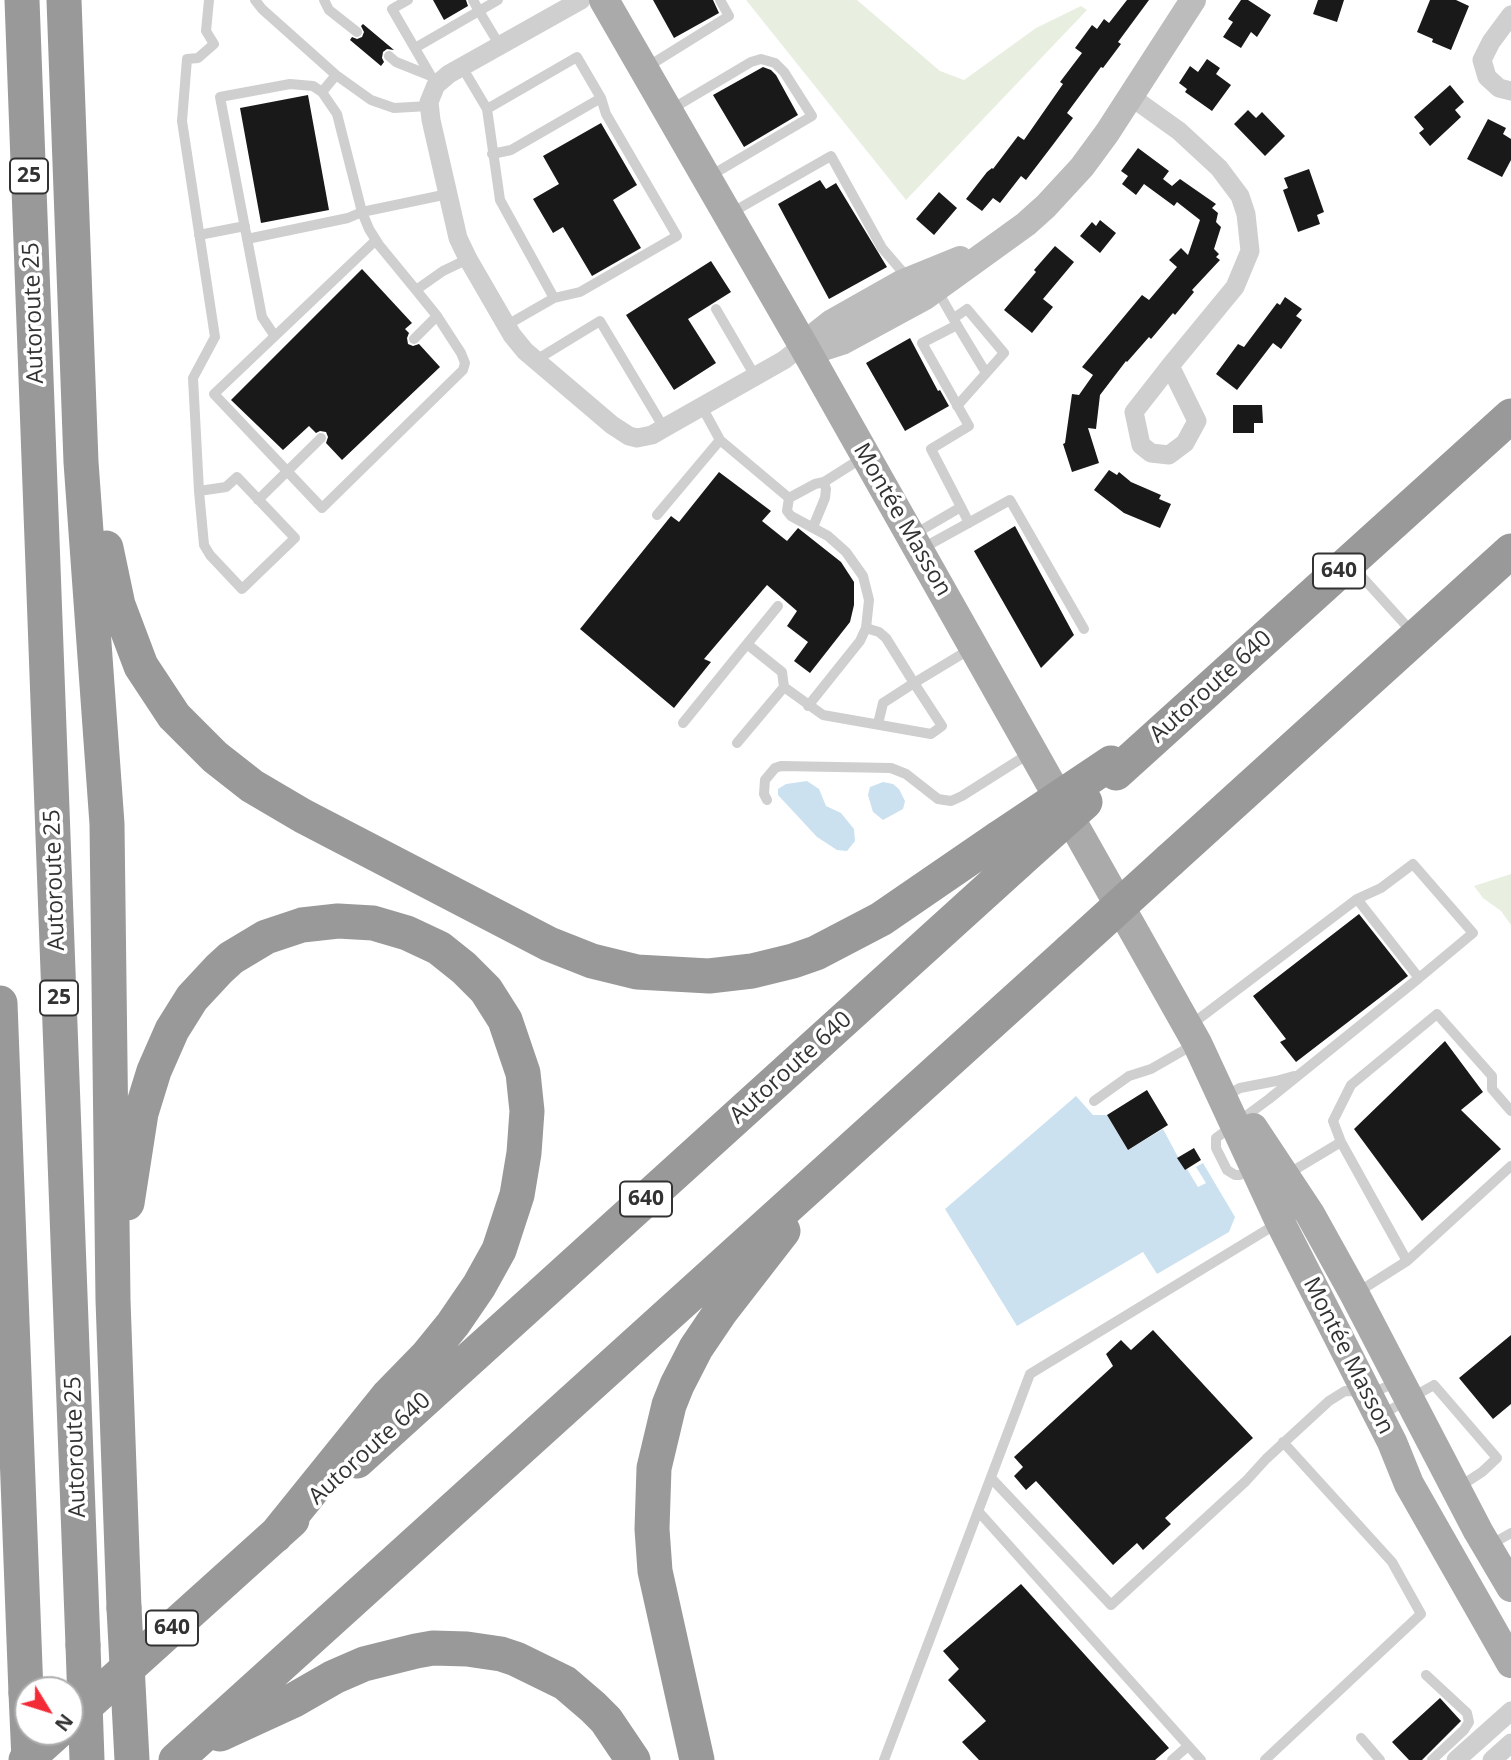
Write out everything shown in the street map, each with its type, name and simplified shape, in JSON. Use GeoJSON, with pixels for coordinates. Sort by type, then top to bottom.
{"type":"FeatureCollection","features":[{"type":"Feature","properties":{"kind":"highway","name":"Autoroute 25"},"geometry":{"type":"LineString","coordinates":[[22,0],[87,1760]]}},
{"type":"Feature","properties":{"kind":"highway"},"geometry":{"type":"LineString","coordinates":[[64,0],[81,462],[107,824],[113,1300],[132,1760]]}},
{"type":"Feature","properties":{"kind":"highway"},"geometry":{"type":"LineString","coordinates":[[66,54],[78,0]]}},
{"type":"Feature","properties":{"kind":"highway"},"geometry":{"type":"LineString","coordinates":[[36,352],[97,864],[109,1085]]}},
{"type":"Feature","properties":{"kind":"highway","name":"Autoroute 640"},"geometry":{"type":"LineString","coordinates":[[84,1707],[275,1536],[1009,850],[1176,719],[1511,416]]}},
{"type":"Feature","properties":{"kind":"highway"},"geometry":{"type":"LineString","coordinates":[[81,462],[104,532],[112,582],[132,648],[161,699],[199,743],[252,786],[303,816],[569,954],[615,967],[662,974],[730,974],[774,967],[816,953],[859,932],[1009,850]]}},
{"type":"Feature","properties":{"kind":"highway"},"geometry":{"type":"LineString","coordinates":[[182,1754],[1511,551]]}},
{"type":"Feature","properties":{"kind":"highway"},"geometry":{"type":"LineString","coordinates":[[113,1300],[141,1113],[154,1071],[181,1014],[204,983],[232,958],[266,937],[302,925],[338,921],[373,923],[407,933],[439,948],[486,990],[512,1036],[526,1092],[524,1153],[517,1195],[506,1232],[491,1267],[467,1306],[427,1356],[388,1396],[275,1536]]}},
{"type":"Feature","properties":{"kind":"highway"},"geometry":{"type":"LineString","coordinates":[[0,1003],[27,1760]]}},
{"type":"Feature","properties":{"kind":"highway"},"geometry":{"type":"LineString","coordinates":[[697,1760],[663,1610],[653,1548],[652,1486],[663,1426],[677,1385],[708,1329],[839,1159]]}},
{"type":"Feature","properties":{"kind":"highway"},"geometry":{"type":"LineString","coordinates":[[182,1754],[364,1664],[400,1654],[450,1648],[501,1654],[533,1666],[565,1683],[606,1720],[633,1760]]}},
{"type":"Feature","properties":{"kind":"highway"},"geometry":{"type":"LineString","coordinates":[[27,1760],[42,1746]]}},
{"type":"Feature","properties":{"kind":"main road","name":"Montée Masson"},"geometry":{"type":"LineString","coordinates":[[604,0],[728,215],[798,353],[866,456],[1269,1172],[1291,1213],[1409,1483],[1511,1663]]}},
{"type":"Feature","properties":{"kind":"main road","name":"Montée Masson"},"geometry":{"type":"LineString","coordinates":[[1291,1213],[1355,1295],[1456,1489],[1492,1537],[1511,1587]]}},
{"type":"Feature","properties":{"kind":"main road"},"geometry":{"type":"LineString","coordinates":[[1444,1549],[1492,1537]]}},
{"type":"Feature","properties":{"kind":"street"},"geometry":{"type":"LineString","coordinates":[[581,0],[435,80],[429,106],[458,238],[518,343],[612,425],[629,436],[646,437],[798,353],[832,322],[988,249],[1026,223],[1063,189],[1099,145],[1193,0]]}},
{"type":"Feature","properties":{"kind":"street"},"geometry":{"type":"LineString","coordinates":[[1501,0],[1511,13],[1482,60],[1487,77],[1499,88],[1511,91]]}},
{"type":"Feature","properties":{"kind":"street"},"geometry":{"type":"LineString","coordinates":[[1130,96],[1179,131],[1219,168],[1240,196],[1246,214],[1250,251],[1235,287],[1170,366]]}},
{"type":"Feature","properties":{"kind":"street"},"geometry":{"type":"LineString","coordinates":[[1456,1760],[1511,1711]]}},
{"type":"Feature","properties":{"kind":"street"},"geometry":{"type":"LineString","coordinates":[[1493,1760],[1511,1743]]}},
{"type":"Feature","properties":{"kind":"street"},"geometry":{"type":"LineString","coordinates":[[1493,1760],[1511,1751]]}},
{"type":"Feature","properties":{"kind":"lane"},"geometry":{"type":"LineString","coordinates":[[199,491],[226,487],[237,477],[295,538],[242,589],[206,550],[201,530],[193,378],[215,337],[182,121],[187,59],[198,58],[214,44],[206,31],[209,0]]}},
{"type":"Feature","properties":{"kind":"lane"},"geometry":{"type":"LineString","coordinates":[[255,0],[336,75],[381,105],[406,108],[429,106]]}},
{"type":"Feature","properties":{"kind":"lane"},"geometry":{"type":"LineString","coordinates":[[324,0],[329,10],[356,32]]}},
{"type":"Feature","properties":{"kind":"lane"},"geometry":{"type":"LineString","coordinates":[[407,0],[392,9],[435,80]]}},
{"type":"Feature","properties":{"kind":"lane"},"geometry":{"type":"LineString","coordinates":[[473,0],[500,46]]}},
{"type":"Feature","properties":{"kind":"lane"},"geometry":{"type":"LineString","coordinates":[[415,48],[498,0]]}},
{"type":"Feature","properties":{"kind":"lane"},"geometry":{"type":"LineString","coordinates":[[644,69],[729,16],[720,0]]}},
{"type":"Feature","properties":{"kind":"lane"},"geometry":{"type":"LineString","coordinates":[[389,56],[435,80]]}},
{"type":"Feature","properties":{"kind":"lane"},"geometry":{"type":"LineString","coordinates":[[487,109],[577,57],[601,98],[606,114],[677,236],[579,292],[554,298],[507,325]]}},
{"type":"Feature","properties":{"kind":"lane"},"geometry":{"type":"LineString","coordinates":[[668,111],[751,61],[761,59],[775,63],[784,72],[812,116],[706,178]]}},
{"type":"Feature","properties":{"kind":"lane"},"geometry":{"type":"LineString","coordinates":[[462,67],[487,109],[500,200],[554,298]]}},
{"type":"Feature","properties":{"kind":"lane"},"geometry":{"type":"LineString","coordinates":[[322,92],[336,75]]}},
{"type":"Feature","properties":{"kind":"lane"},"geometry":{"type":"LineString","coordinates":[[274,335],[262,317],[220,97],[306,83],[322,92],[337,114],[362,212],[376,240],[437,316],[465,363],[458,377],[322,508],[214,394],[376,240]]}},
{"type":"Feature","properties":{"kind":"lane"},"geometry":{"type":"LineString","coordinates":[[492,154],[511,150],[601,98]]}},
{"type":"Feature","properties":{"kind":"lane"},"geometry":{"type":"LineString","coordinates":[[728,215],[831,156],[882,248],[924,280],[955,321],[986,373]]}},
{"type":"Feature","properties":{"kind":"lane"},"geometry":{"type":"LineString","coordinates":[[247,239],[448,194]]}},
{"type":"Feature","properties":{"kind":"lane"},"geometry":{"type":"LineString","coordinates":[[199,235],[245,226]]}},
{"type":"Feature","properties":{"kind":"lane"},"geometry":{"type":"LineString","coordinates":[[416,290],[443,271],[468,259]]}},
{"type":"Feature","properties":{"kind":"lane"},"geometry":{"type":"LineString","coordinates":[[716,309],[755,376]]}},
{"type":"Feature","properties":{"kind":"lane"},"geometry":{"type":"LineString","coordinates":[[957,406],[1004,353],[967,309],[955,321],[922,343],[957,406],[969,426],[931,449],[969,523]]}},
{"type":"Feature","properties":{"kind":"lane"},"geometry":{"type":"LineString","coordinates":[[414,339],[437,316]]}},
{"type":"Feature","properties":{"kind":"lane"},"geometry":{"type":"LineString","coordinates":[[536,360],[600,321],[664,428]]}},
{"type":"Feature","properties":{"kind":"lane"},"geometry":{"type":"LineString","coordinates":[[702,407],[720,440],[789,498]]}},
{"type":"Feature","properties":{"kind":"lane"},"geometry":{"type":"LineString","coordinates":[[258,500],[321,438]]}},
{"type":"Feature","properties":{"kind":"lane"},"geometry":{"type":"LineString","coordinates":[[656,515],[720,440]]}},
{"type":"Feature","properties":{"kind":"lane"},"geometry":{"type":"LineString","coordinates":[[789,498],[824,482],[866,456]]}},
{"type":"Feature","properties":{"kind":"lane"},"geometry":{"type":"LineString","coordinates":[[813,527],[825,498],[827,489],[824,482]]}},
{"type":"Feature","properties":{"kind":"lane"},"geometry":{"type":"LineString","coordinates":[[789,498],[788,510],[791,516],[837,542],[863,576],[869,600],[866,628],[848,658],[808,706]]}},
{"type":"Feature","properties":{"kind":"lane"},"geometry":{"type":"LineString","coordinates":[[916,543],[969,523],[1010,500],[1084,629]]}},
{"type":"Feature","properties":{"kind":"lane"},"geometry":{"type":"LineString","coordinates":[[916,543],[961,508]]}},
{"type":"Feature","properties":{"kind":"lane"},"geometry":{"type":"LineString","coordinates":[[1349,562],[1416,637]]}},
{"type":"Feature","properties":{"kind":"lane"},"geometry":{"type":"LineString","coordinates":[[683,723],[778,606]]}},
{"type":"Feature","properties":{"kind":"lane"},"geometry":{"type":"LineString","coordinates":[[747,644],[782,672],[784,687],[823,715],[931,734],[942,726],[886,638],[879,632],[866,628]]}},
{"type":"Feature","properties":{"kind":"lane"},"geometry":{"type":"LineString","coordinates":[[878,724],[883,704],[914,682],[974,647]]}},
{"type":"Feature","properties":{"kind":"lane"},"geometry":{"type":"LineString","coordinates":[[737,743],[784,687]]}},
{"type":"Feature","properties":{"kind":"lane"},"geometry":{"type":"LineString","coordinates":[[767,800],[764,794],[765,780],[775,768],[781,766],[891,768],[906,774],[939,799],[951,801],[1034,751]]}},
{"type":"Feature","properties":{"kind":"lane"},"geometry":{"type":"LineString","coordinates":[[1094,1101],[1129,1076],[1151,1069],[1357,899],[1381,888],[1413,864],[1473,933],[1304,1071],[1233,1107]]}},
{"type":"Feature","properties":{"kind":"lane"},"geometry":{"type":"LineString","coordinates":[[1357,899],[1419,978]]}},
{"type":"Feature","properties":{"kind":"lane"},"geometry":{"type":"LineString","coordinates":[[1407,1261],[1341,1142],[1333,1121],[1351,1085],[1437,1014],[1492,1076],[1492,1089],[1511,1111]]}},
{"type":"Feature","properties":{"kind":"lane"},"geometry":{"type":"LineString","coordinates":[[1233,1107],[1240,1087],[1283,1079],[1304,1071]]}},
{"type":"Feature","properties":{"kind":"lane"},"geometry":{"type":"LineString","coordinates":[[1269,1172],[1341,1142]]}},
{"type":"Feature","properties":{"kind":"lane"},"geometry":{"type":"LineString","coordinates":[[1355,1295],[1407,1261],[1511,1166]]}},
{"type":"Feature","properties":{"kind":"lane"},"geometry":{"type":"LineString","coordinates":[[884,1760],[1030,1374],[1291,1213]]}},
{"type":"Feature","properties":{"kind":"lane"},"geometry":{"type":"LineString","coordinates":[[1373,1404],[1382,1389],[1404,1390],[1434,1385],[1497,1458],[1482,1472],[1456,1489]]}},
{"type":"Feature","properties":{"kind":"lane"},"geometry":{"type":"LineString","coordinates":[[992,1479],[1111,1605],[1246,1481],[1283,1442],[1341,1392],[1349,1389],[1373,1404]]}},
{"type":"Feature","properties":{"kind":"lane"},"geometry":{"type":"LineString","coordinates":[[1373,1404],[1404,1390]]}},
{"type":"Feature","properties":{"kind":"lane"},"geometry":{"type":"LineString","coordinates":[[1265,1760],[1421,1614],[1392,1562],[1283,1442]]}},
{"type":"Feature","properties":{"kind":"lane"},"geometry":{"type":"LineString","coordinates":[[978,1511],[1201,1760]]}},
{"type":"Feature","properties":{"kind":"lane"},"geometry":{"type":"LineString","coordinates":[[1426,1675],[1466,1713],[1469,1722],[1433,1760]]}},
{"type":"Feature","properties":{"kind":"lane"},"geometry":{"type":"LineString","coordinates":[[1361,1738],[1380,1760]]}},
{"type":"Feature","properties":{"kind":"lane"},"geometry":{"type":"LineString","coordinates":[[1172,1760],[1188,1746]]}},
{"type":"Feature","properties":{"kind":"green space"},"geometry":{"type":"Polygon","coordinates":[[[746,0],[857,0],[940,71],[964,80],[1036,28],[1081,6],[1087,10],[906,200],[746,0]]]}},
{"type":"Feature","properties":{"kind":"green space"},"geometry":{"type":"Polygon","coordinates":[[[1511,874],[1511,925],[1501,911],[1483,898],[1474,886],[1511,874]]]}},
{"type":"Feature","properties":{"kind":"water"},"geometry":{"type":"Polygon","coordinates":[[[807,781],[819,789],[826,806],[841,813],[854,829],[855,841],[847,851],[837,850],[817,837],[778,795],[778,789],[786,784],[807,781]]]}},
{"type":"Feature","properties":{"kind":"water"},"geometry":{"type":"Polygon","coordinates":[[[883,782],[893,784],[899,789],[905,801],[903,809],[883,820],[873,812],[868,795],[870,787],[883,782]]]}},
{"type":"Feature","properties":{"kind":"water"},"geometry":{"type":"Polygon","coordinates":[[[1076,1096],[1093,1115],[1107,1115],[1128,1150],[1163,1129],[1185,1170],[1187,1169],[1198,1187],[1206,1183],[1196,1167],[1203,1163],[1235,1217],[1229,1232],[1157,1274],[1143,1252],[1017,1326],[945,1209],[1076,1096]]]}},
{"type":"Feature","properties":{"kind":"building"},"geometry":{"type":"Polygon","coordinates":[[[433,0],[466,0],[468,6],[444,20],[433,0]]]}},
{"type":"Feature","properties":{"kind":"building"},"geometry":{"type":"Polygon","coordinates":[[[653,0],[713,0],[719,13],[674,38],[653,0]]]}},
{"type":"Feature","properties":{"kind":"building"},"geometry":{"type":"Polygon","coordinates":[[[1127,0],[1149,0],[1118,42],[1121,44],[1067,113],[1073,118],[1026,180],[1021,176],[1000,203],[993,198],[982,211],[966,199],[1018,136],[1024,140],[1063,84],[1060,82],[1082,53],[1075,48],[1092,25],[1097,29],[1104,19],[1109,23],[1127,0]]]}},
{"type":"Feature","properties":{"kind":"building"},"geometry":{"type":"Polygon","coordinates":[[[1241,0],[1248,0],[1271,15],[1257,37],[1251,32],[1241,48],[1223,37],[1233,22],[1228,19],[1241,0]]]}},
{"type":"Feature","properties":{"kind":"building"},"geometry":{"type":"Polygon","coordinates":[[[1318,0],[1344,0],[1337,22],[1313,14],[1318,0]]]}},
{"type":"Feature","properties":{"kind":"building"},"geometry":{"type":"Polygon","coordinates":[[[1430,0],[1456,0],[1469,6],[1451,50],[1417,32],[1430,0]]]}},
{"type":"Feature","properties":{"kind":"building"},"geometry":{"type":"Polygon","coordinates":[[[363,24],[394,50],[387,49],[383,52],[384,62],[381,66],[350,40],[352,37],[362,37],[363,24]]]}},
{"type":"Feature","properties":{"kind":"building"},"geometry":{"type":"Polygon","coordinates":[[[1207,59],[1220,68],[1216,74],[1231,85],[1212,111],[1185,92],[1187,89],[1179,83],[1190,66],[1198,72],[1207,59]]]}},
{"type":"Feature","properties":{"kind":"building"},"geometry":{"type":"Polygon","coordinates":[[[763,67],[776,75],[798,115],[744,147],[713,95],[763,67]]]}},
{"type":"Feature","properties":{"kind":"building"},"geometry":{"type":"Polygon","coordinates":[[[1450,85],[1464,102],[1455,110],[1461,117],[1430,146],[1419,133],[1424,129],[1414,117],[1450,85]]]}},
{"type":"Feature","properties":{"kind":"building"},"geometry":{"type":"Polygon","coordinates":[[[308,95],[329,210],[261,223],[240,108],[308,95]]]}},
{"type":"Feature","properties":{"kind":"building"},"geometry":{"type":"Polygon","coordinates":[[[1248,110],[1256,118],[1262,112],[1285,136],[1265,156],[1234,124],[1248,110]]]}},
{"type":"Feature","properties":{"kind":"building"},"geometry":{"type":"Polygon","coordinates":[[[1488,119],[1506,128],[1503,134],[1511,139],[1511,160],[1502,177],[1467,159],[1488,119]]]}},
{"type":"Feature","properties":{"kind":"building"},"geometry":{"type":"Polygon","coordinates":[[[601,123],[637,185],[613,200],[641,248],[592,276],[563,227],[553,233],[533,199],[559,184],[543,156],[601,123]]]}},
{"type":"Feature","properties":{"kind":"building"},"geometry":{"type":"Polygon","coordinates":[[[1138,148],[1169,171],[1163,179],[1172,186],[1180,179],[1216,204],[1212,208],[1218,213],[1216,222],[1221,227],[1214,249],[1220,260],[1192,290],[1194,292],[1175,315],[1173,313],[1151,339],[1149,337],[1126,361],[1100,395],[1096,429],[1088,428],[1099,463],[1072,472],[1063,444],[1072,394],[1079,395],[1093,375],[1082,367],[1142,295],[1149,300],[1177,267],[1169,260],[1181,248],[1188,255],[1200,220],[1177,202],[1174,206],[1144,184],[1136,195],[1122,184],[1128,176],[1121,171],[1138,148]]]}},
{"type":"Feature","properties":{"kind":"building"},"geometry":{"type":"Polygon","coordinates":[[[1309,169],[1324,212],[1317,215],[1320,224],[1298,232],[1283,190],[1288,188],[1284,178],[1309,169]]]}},
{"type":"Feature","properties":{"kind":"building"},"geometry":{"type":"Polygon","coordinates":[[[820,180],[826,189],[836,183],[887,267],[829,299],[778,204],[820,180]]]}},
{"type":"Feature","properties":{"kind":"building"},"geometry":{"type":"Polygon","coordinates":[[[939,192],[957,208],[934,235],[916,219],[939,192]]]}},
{"type":"Feature","properties":{"kind":"building"},"geometry":{"type":"Polygon","coordinates":[[[1100,220],[1116,233],[1100,253],[1080,236],[1092,222],[1096,226],[1100,220]]]}},
{"type":"Feature","properties":{"kind":"building"},"geometry":{"type":"Polygon","coordinates":[[[1055,246],[1074,262],[1043,299],[1053,307],[1032,333],[1004,310],[1055,246]]]}},
{"type":"Feature","properties":{"kind":"building"},"geometry":{"type":"Polygon","coordinates":[[[711,261],[731,292],[688,319],[716,363],[674,390],[626,315],[711,261]]]}},
{"type":"Feature","properties":{"kind":"building"},"geometry":{"type":"Polygon","coordinates":[[[362,269],[412,323],[405,329],[409,333],[408,344],[419,344],[440,367],[342,460],[326,443],[326,432],[316,433],[309,426],[283,450],[231,400],[362,269]]]}},
{"type":"Feature","properties":{"kind":"building"},"geometry":{"type":"Polygon","coordinates":[[[1285,297],[1302,309],[1296,316],[1302,320],[1281,349],[1273,343],[1237,390],[1216,374],[1238,344],[1244,347],[1277,303],[1280,305],[1285,297]]]}},
{"type":"Feature","properties":{"kind":"building"},"geometry":{"type":"Polygon","coordinates":[[[910,338],[949,406],[905,431],[866,363],[910,338]]]}},
{"type":"Feature","properties":{"kind":"building"},"geometry":{"type":"Polygon","coordinates":[[[1233,405],[1262,405],[1263,423],[1254,423],[1254,433],[1233,433],[1233,405]]]}},
{"type":"Feature","properties":{"kind":"building"},"geometry":{"type":"Polygon","coordinates":[[[1109,470],[1117,475],[1119,472],[1131,482],[1161,495],[1159,499],[1171,504],[1160,528],[1124,513],[1094,490],[1109,470]]]}},
{"type":"Feature","properties":{"kind":"building"},"geometry":{"type":"Polygon","coordinates":[[[719,472],[771,511],[762,521],[787,541],[798,528],[841,562],[854,582],[854,605],[850,622],[810,673],[794,661],[808,642],[787,626],[797,611],[767,585],[704,659],[711,662],[674,708],[580,629],[671,516],[679,522],[719,472]]]}},
{"type":"Feature","properties":{"kind":"building"},"geometry":{"type":"Polygon","coordinates":[[[1015,526],[1074,635],[1041,668],[974,551],[1015,526]]]}},
{"type":"Feature","properties":{"kind":"building"},"geometry":{"type":"Polygon","coordinates":[[[1359,914],[1408,976],[1296,1062],[1280,1042],[1286,1039],[1253,996],[1359,914]]]}},
{"type":"Feature","properties":{"kind":"building"},"geometry":{"type":"Polygon","coordinates":[[[1445,1041],[1483,1092],[1461,1110],[1501,1149],[1422,1221],[1354,1129],[1445,1041]]]}},
{"type":"Feature","properties":{"kind":"building"},"geometry":{"type":"Polygon","coordinates":[[[1147,1090],[1168,1125],[1128,1150],[1107,1115],[1147,1090]]]}},
{"type":"Feature","properties":{"kind":"building"},"geometry":{"type":"Polygon","coordinates":[[[1194,1148],[1201,1160],[1185,1170],[1177,1158],[1194,1148]]]}},
{"type":"Feature","properties":{"kind":"building"},"geometry":{"type":"Polygon","coordinates":[[[1153,1330],[1253,1438],[1165,1518],[1171,1524],[1143,1550],[1137,1543],[1113,1565],[1036,1481],[1026,1490],[1014,1476],[1023,1467],[1014,1457],[1113,1366],[1106,1354],[1121,1340],[1131,1350],[1153,1330]]]}},
{"type":"Feature","properties":{"kind":"building"},"geometry":{"type":"Polygon","coordinates":[[[1511,1335],[1511,1404],[1493,1419],[1459,1378],[1511,1335]]]}},
{"type":"Feature","properties":{"kind":"building"},"geometry":{"type":"Polygon","coordinates":[[[1021,1584],[1169,1748],[1155,1760],[979,1760],[962,1742],[986,1721],[948,1680],[959,1669],[943,1651],[1021,1584]]]}},
{"type":"Feature","properties":{"kind":"building"},"geometry":{"type":"Polygon","coordinates":[[[1440,1698],[1461,1721],[1422,1760],[1409,1760],[1392,1742],[1440,1698]]]}}]}
